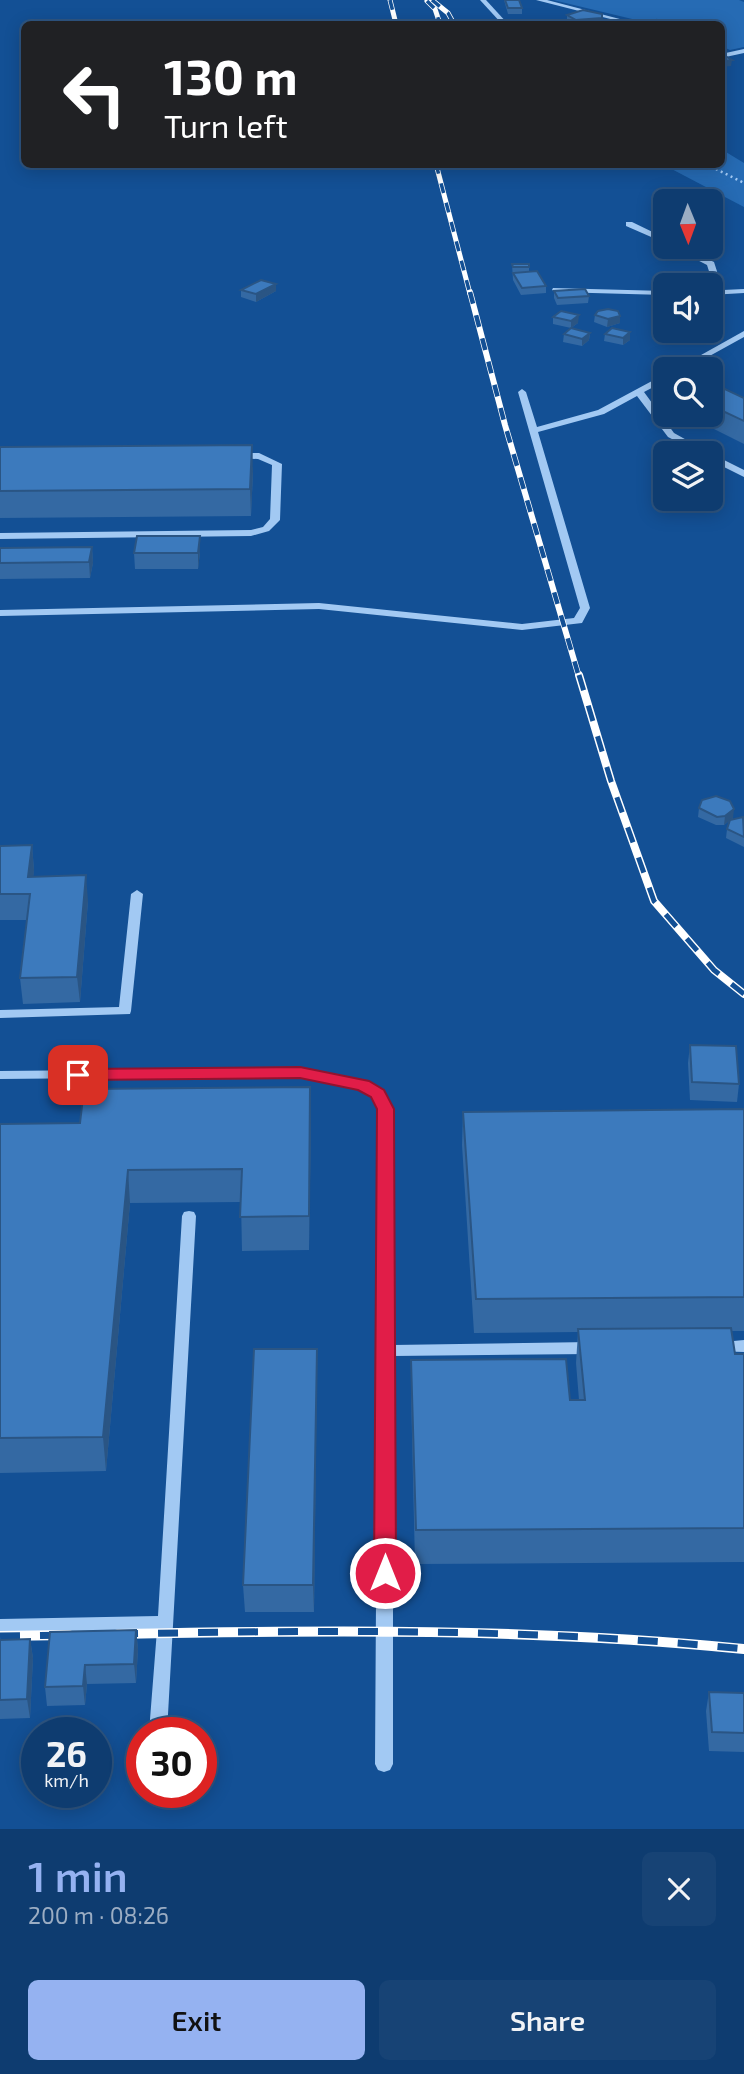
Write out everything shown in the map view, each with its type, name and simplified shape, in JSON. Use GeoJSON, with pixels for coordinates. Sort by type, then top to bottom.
{"type":"FeatureCollection","features":[{"type":"Feature","properties":{"kind":"street"},"geometry":{"type":"LineString","coordinates":[[484,0],[502,21]]}},
{"type":"Feature","properties":{"kind":"street"},"geometry":{"type":"LineString","coordinates":[[539,0],[624,21]]}},
{"type":"Feature","properties":{"kind":"street"},"geometry":{"type":"LineString","coordinates":[[725,55],[744,51]]}},
{"type":"Feature","properties":{"kind":"street"},"geometry":{"type":"LineString","coordinates":[[629,224],[653,236]]}},
{"type":"Feature","properties":{"kind":"street"},"geometry":{"type":"LineString","coordinates":[[701,259],[711,264],[712,273]]}},
{"type":"Feature","properties":{"kind":"street"},"geometry":{"type":"LineString","coordinates":[[556,290],[653,293]]}},
{"type":"Feature","properties":{"kind":"street"},"geometry":{"type":"LineString","coordinates":[[723,292],[744,291]]}},
{"type":"Feature","properties":{"kind":"street"},"geometry":{"type":"LineString","coordinates":[[702,357],[744,334]]}},
{"type":"Feature","properties":{"kind":"street"},"geometry":{"type":"LineString","coordinates":[[533,431],[601,412],[653,384]]}},
{"type":"Feature","properties":{"kind":"street"},"geometry":{"type":"LineString","coordinates":[[0,613],[319,606],[522,627],[578,621],[584,608],[522,392]]}},
{"type":"Feature","properties":{"kind":"street"},"geometry":{"type":"LineString","coordinates":[[639,392],[671,435],[683,441]]}},
{"type":"Feature","properties":{"kind":"street"},"geometry":{"type":"LineString","coordinates":[[0,536],[251,533],[266,529],[275,520],[277,464],[259,456],[219,457]]}},
{"type":"Feature","properties":{"kind":"street"},"geometry":{"type":"LineString","coordinates":[[723,463],[744,474]]}},
{"type":"Feature","properties":{"kind":"street"},"geometry":{"type":"LineString","coordinates":[[0,1014],[125,1011],[137,894]]}},
{"type":"Feature","properties":{"kind":"street"},"geometry":{"type":"LineString","coordinates":[[0,1075],[300,1072],[363,1085],[378,1094],[386,1109],[384,1764]]}},
{"type":"Feature","properties":{"kind":"street"},"geometry":{"type":"LineString","coordinates":[[703,1347],[744,1346]]}},
{"type":"Feature","properties":{"kind":"street"},"geometry":{"type":"LineString","coordinates":[[385,1351],[606,1348]]}},
{"type":"Feature","properties":{"kind":"street"},"geometry":{"type":"LineString","coordinates":[[159,1717],[166,1623]]}},
{"type":"Feature","properties":{"kind":"lane"},"geometry":{"type":"LineString","coordinates":[[0,1626],[166,1623],[189,1216]]}},
{"type":"Feature","properties":{"kind":"path"},"geometry":{"type":"LineString","coordinates":[[714,168],[744,183]]}},
{"type":"Feature","properties":{"kind":"shaded area"},"geometry":{"type":"Polygon","coordinates":[[[553,0],[739,0],[744,2],[744,47],[730,50],[725,48],[725,21],[640,21],[553,0]]]}},
{"type":"Feature","properties":{"kind":"shaded area"},"geometry":{"type":"Polygon","coordinates":[[[725,151],[744,163],[744,207],[723,196],[723,189],[710,189],[670,168],[725,168],[725,151]]]}},
{"type":"Feature","properties":{"kind":"building"},"geometry":{"type":"Polygon","coordinates":[[[505,0],[519,0],[522,8],[508,8],[505,0]]]}},
{"type":"Feature","properties":{"kind":"building"},"geometry":{"type":"Polygon","coordinates":[[[583,10],[602,14],[602,18],[576,20],[567,15],[583,10]]]}},
{"type":"Feature","properties":{"kind":"building"},"geometry":{"type":"Polygon","coordinates":[[[512,264],[529,264],[529,267],[513,267],[512,264]]]}},
{"type":"Feature","properties":{"kind":"building"},"geometry":{"type":"Polygon","coordinates":[[[537,271],[546,286],[522,288],[513,273],[537,271]]]}},
{"type":"Feature","properties":{"kind":"building"},"geometry":{"type":"Polygon","coordinates":[[[261,280],[276,284],[256,294],[241,290],[261,280]]]}},
{"type":"Feature","properties":{"kind":"building"},"geometry":{"type":"Polygon","coordinates":[[[585,289],[589,296],[558,298],[554,291],[585,289]]]}},
{"type":"Feature","properties":{"kind":"building"},"geometry":{"type":"Polygon","coordinates":[[[561,311],[579,315],[571,321],[553,317],[561,311]]]}},
{"type":"Feature","properties":{"kind":"building"},"geometry":{"type":"Polygon","coordinates":[[[598,311],[618,311],[620,316],[608,319],[595,315],[598,311]]]}},
{"type":"Feature","properties":{"kind":"building"},"geometry":{"type":"Polygon","coordinates":[[[571,328],[590,333],[582,339],[564,334],[571,328]]]}},
{"type":"Feature","properties":{"kind":"building"},"geometry":{"type":"Polygon","coordinates":[[[612,328],[630,332],[623,338],[605,334],[612,328]]]}},
{"type":"Feature","properties":{"kind":"building"},"geometry":{"type":"Polygon","coordinates":[[[723,388],[744,398],[744,421],[723,411],[723,388]]]}},
{"type":"Feature","properties":{"kind":"building"},"geometry":{"type":"Polygon","coordinates":[[[252,445],[250,489],[0,491],[0,447],[252,445]]]}},
{"type":"Feature","properties":{"kind":"building"},"geometry":{"type":"Polygon","coordinates":[[[137,536],[200,536],[198,553],[134,553],[137,536]]]}},
{"type":"Feature","properties":{"kind":"building"},"geometry":{"type":"Polygon","coordinates":[[[92,547],[89,562],[0,563],[0,548],[92,547]]]}},
{"type":"Feature","properties":{"kind":"building"},"geometry":{"type":"Polygon","coordinates":[[[716,796],[730,801],[734,809],[725,816],[717,817],[699,808],[702,800],[716,796]]]}},
{"type":"Feature","properties":{"kind":"building"},"geometry":{"type":"Polygon","coordinates":[[[743,817],[744,837],[727,829],[730,820],[743,817]]]}},
{"type":"Feature","properties":{"kind":"building"},"geometry":{"type":"Polygon","coordinates":[[[32,845],[28,877],[86,875],[77,977],[20,978],[30,894],[0,894],[0,846],[32,845]]]}},
{"type":"Feature","properties":{"kind":"building"},"geometry":{"type":"Polygon","coordinates":[[[690,1045],[736,1046],[739,1084],[692,1082],[690,1045]]]}},
{"type":"Feature","properties":{"kind":"building"},"geometry":{"type":"Polygon","coordinates":[[[310,1087],[309,1216],[240,1217],[242,1169],[128,1170],[103,1437],[0,1438],[0,1124],[80,1123],[84,1089],[310,1087]]]}},
{"type":"Feature","properties":{"kind":"building"},"geometry":{"type":"Polygon","coordinates":[[[744,1109],[744,1297],[476,1299],[463,1112],[744,1109]]]}},
{"type":"Feature","properties":{"kind":"building"},"geometry":{"type":"Polygon","coordinates":[[[731,1328],[735,1354],[744,1354],[744,1528],[416,1530],[411,1360],[566,1359],[570,1400],[585,1400],[578,1329],[731,1328]]]}},
{"type":"Feature","properties":{"kind":"building"},"geometry":{"type":"Polygon","coordinates":[[[254,1349],[317,1349],[313,1585],[243,1585],[254,1349]]]}},
{"type":"Feature","properties":{"kind":"building"},"geometry":{"type":"Polygon","coordinates":[[[136,1630],[134,1664],[85,1665],[83,1686],[45,1687],[50,1632],[136,1630]]]}},
{"type":"Feature","properties":{"kind":"building"},"geometry":{"type":"Polygon","coordinates":[[[30,1639],[27,1699],[0,1700],[0,1640],[30,1639]]]}},
{"type":"Feature","properties":{"kind":"building"},"geometry":{"type":"Polygon","coordinates":[[[709,1692],[744,1693],[744,1733],[712,1732],[709,1692]]]}},
{"type":"Feature","properties":{"kind":"railway"},"geometry":{"type":"LineString","coordinates":[[390,0],[395,21]]}},
{"type":"Feature","properties":{"kind":"railway"},"geometry":{"type":"LineString","coordinates":[[432,0],[448,13],[452,21]]}},
{"type":"Feature","properties":{"kind":"railway"},"geometry":{"type":"LineString","coordinates":[[427,1],[435,9],[439,21]]}},
{"type":"Feature","properties":{"kind":"railway"},"geometry":{"type":"LineString","coordinates":[[437,168],[470,294]]}},
{"type":"Feature","properties":{"kind":"railway"},"geometry":{"type":"LineString","coordinates":[[470,292],[505,425],[579,677]]}},
{"type":"Feature","properties":{"kind":"railway"},"geometry":{"type":"LineString","coordinates":[[579,675],[611,781],[654,901],[714,970],[744,994]]}},
{"type":"Feature","properties":{"kind":"railway"},"geometry":{"type":"LineString","coordinates":[[118,1634],[431,1632],[587,1637],[744,1649]]}},
{"type":"Feature","properties":{"kind":"railway"},"geometry":{"type":"LineString","coordinates":[[0,1636],[69,1635]]}},
{"type":"Feature","properties":{"kind":"route"},"geometry":{"type":"LineString","coordinates":[[78,1075],[300,1072],[363,1085],[378,1094],[386,1109],[385,1573]]}}]}
